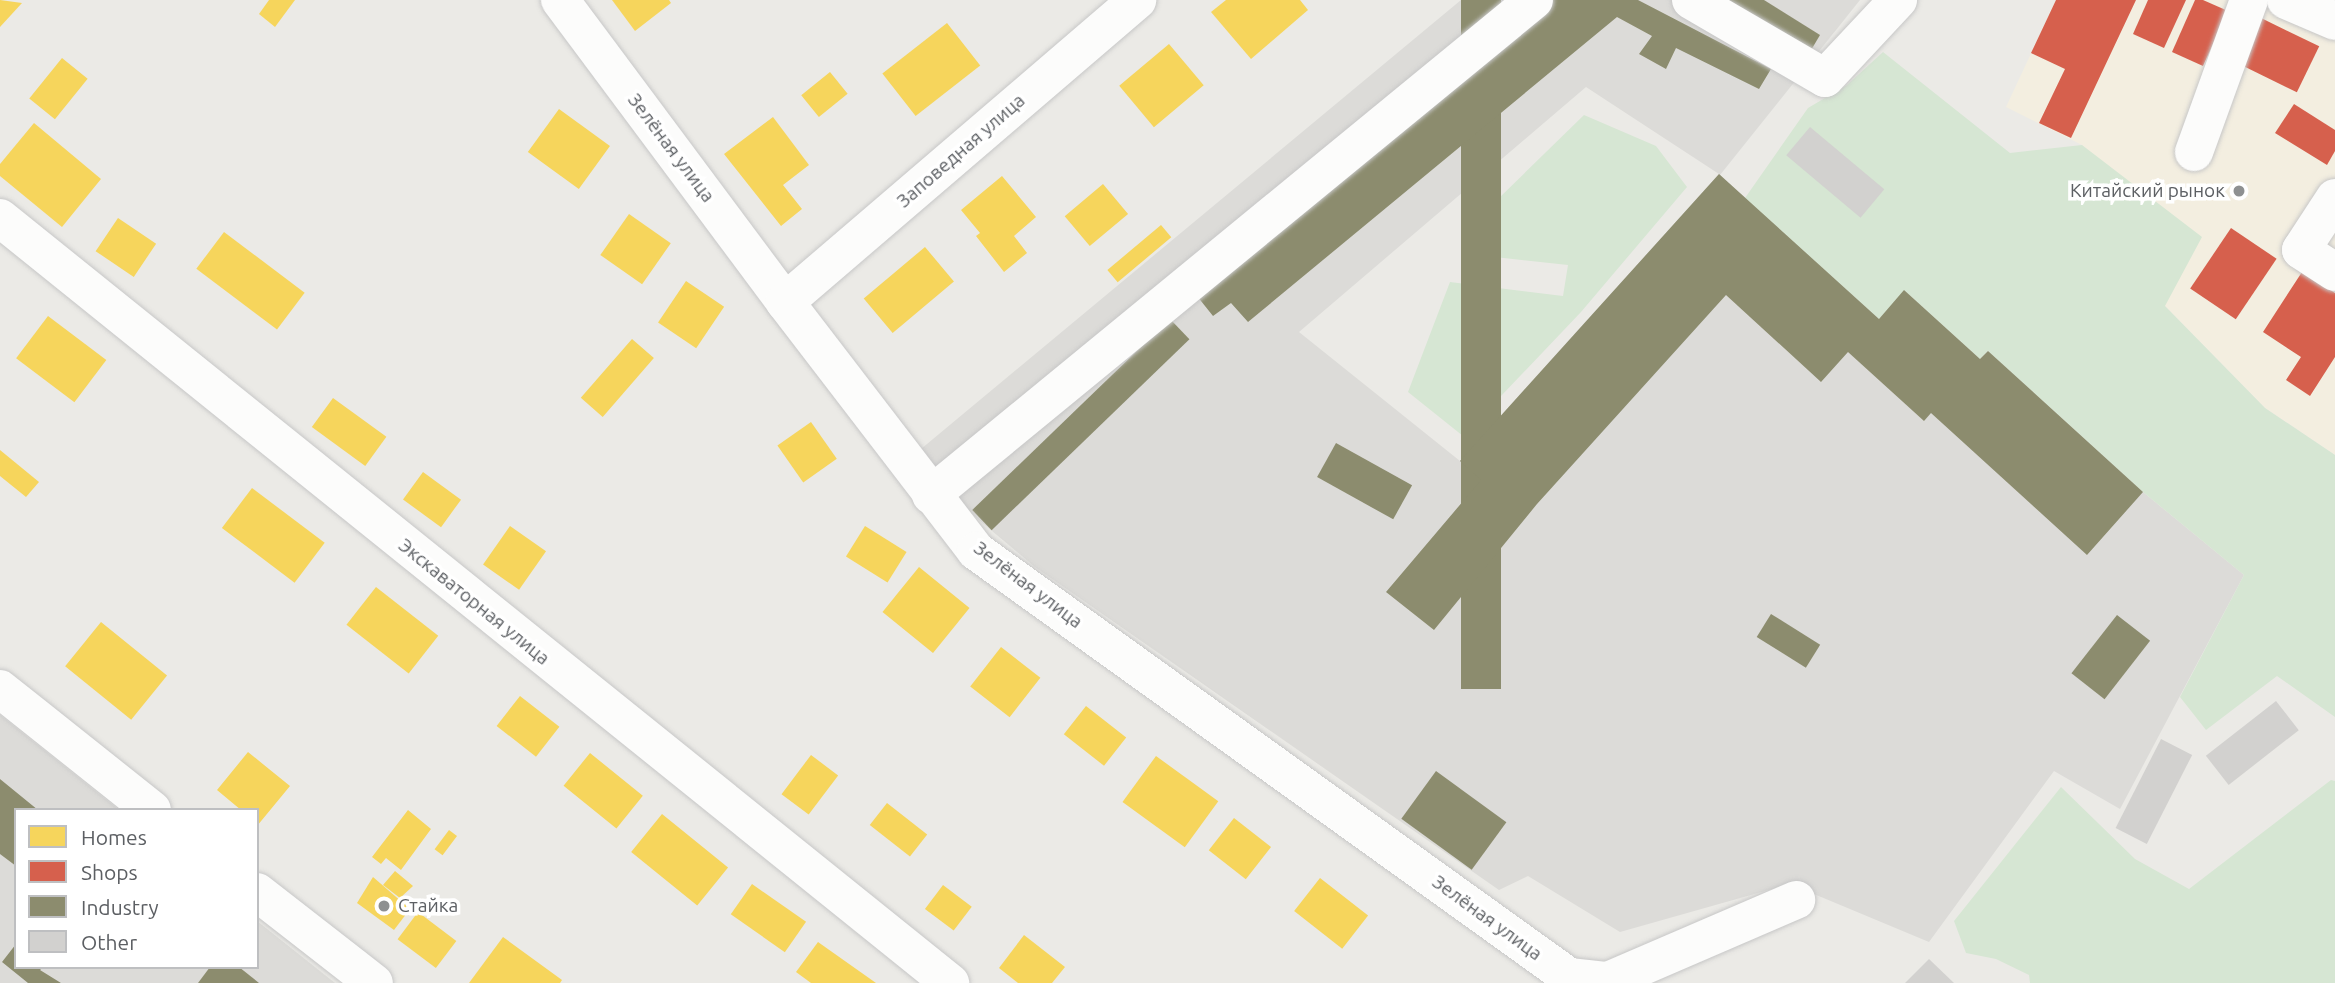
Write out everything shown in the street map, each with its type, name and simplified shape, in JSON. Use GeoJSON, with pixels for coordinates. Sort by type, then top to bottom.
{"type":"FeatureCollection","features":[{"type":"Feature","properties":{"kind":"street","name":"Зелёная улица"},"geometry":{"type":"LineString","coordinates":[[560,0],[785,302],[976,551],[1567,980]]}},
{"type":"Feature","properties":{"kind":"street","name":"Заповедная улица"},"geometry":{"type":"LineString","coordinates":[[785,302],[1137,0]]}},
{"type":"Feature","properties":{"kind":"street"},"geometry":{"type":"LineString","coordinates":[[931,495],[1534,0]]}},
{"type":"Feature","properties":{"kind":"street"},"geometry":{"type":"LineString","coordinates":[[1691,0],[1825,78],[1898,0]]}},
{"type":"Feature","properties":{"kind":"street"},"geometry":{"type":"LineString","coordinates":[[2193,152],[2249,0]]}},
{"type":"Feature","properties":{"kind":"street"},"geometry":{"type":"LineString","coordinates":[[2287,0],[2335,22]]}},
{"type":"Feature","properties":{"kind":"street"},"geometry":{"type":"LineString","coordinates":[[2335,198],[2301,250],[2335,272]]}},
{"type":"Feature","properties":{"kind":"street","name":"Экскаваторная улица"},"geometry":{"type":"LineString","coordinates":[[0,218],[950,983]]}},
{"type":"Feature","properties":{"kind":"street"},"geometry":{"type":"LineString","coordinates":[[0,689],[149,808]]}},
{"type":"Feature","properties":{"kind":"street"},"geometry":{"type":"LineString","coordinates":[[259,894],[374,983]]}},
{"type":"Feature","properties":{"kind":"street"},"geometry":{"type":"LineString","coordinates":[[1567,980],[1608,981],[1796,900]]}},
{"type":"Feature","properties":{"kind":"shaded area"},"geometry":{"type":"Polygon","coordinates":[[[1461,0],[1860,0],[1720,175],[1879,319],[1904,290],[1980,359],[1988,351],[2143,492],[2244,575],[2120,809],[2054,771],[1929,942],[1790,884],[1620,932],[1528,876],[1499,890],[1035,567],[941,488],[915,454],[1461,0]],[[1586,87],[1299,332],[1460,461],[1719,174],[1586,87]]]}},
{"type":"Feature","properties":{"kind":"shaded area","name":"Китайский рынок"},"geometry":{"type":"Polygon","coordinates":[[[2056,0],[2335,0],[2335,455],[2265,408],[2165,306],[2082,145],[2006,107],[2056,0]]]}},
{"type":"Feature","properties":{"kind":"shaded area"},"geometry":{"type":"Polygon","coordinates":[[[0,715],[116,808],[14,808],[14,969],[259,969],[259,923],[335,983],[0,983],[0,715]]]}},
{"type":"Feature","properties":{"kind":"green space"},"geometry":{"type":"Polygon","coordinates":[[[1883,52],[2010,153],[2082,145],[2202,237],[2165,306],[2265,408],[2335,455],[2335,717],[2277,676],[2206,730],[2180,697],[2244,575],[2143,492],[1988,351],[1980,359],[1905,291],[1879,319],[1745,198],[1808,108],[1847,85],[1883,52]]]}},
{"type":"Feature","properties":{"kind":"green space"},"geometry":{"type":"Polygon","coordinates":[[[1584,115],[1656,146],[1687,187],[1581,312],[1463,436],[1408,392],[1450,282],[1563,296],[1568,265],[1486,256],[1498,199],[1584,115]]]}},
{"type":"Feature","properties":{"kind":"green space"},"geometry":{"type":"Polygon","coordinates":[[[2331,780],[2335,781],[2335,983],[2030,983],[2029,975],[1996,959],[1966,953],[1954,921],[2061,787],[2135,859],[2189,889],[2331,780]]]}},
{"type":"Feature","properties":{"kind":"building: Homes"},"geometry":{"type":"Polygon","coordinates":[[[0,0],[22,3],[0,27],[0,0]]]}},
{"type":"Feature","properties":{"kind":"building: Homes"},"geometry":{"type":"Polygon","coordinates":[[[269,0],[295,0],[275,27],[259,14],[269,0]]]}},
{"type":"Feature","properties":{"kind":"building: Homes"},"geometry":{"type":"Polygon","coordinates":[[[612,0],[669,0],[671,3],[635,31],[612,0]]]}},
{"type":"Feature","properties":{"kind":"building: Homes"},"geometry":{"type":"Polygon","coordinates":[[[1226,0],[1300,0],[1308,10],[1251,59],[1211,12],[1226,0]]]}},
{"type":"Feature","properties":{"kind":"building: Homes"},"geometry":{"type":"Polygon","coordinates":[[[947,23],[980,66],[916,116],[882,73],[947,23]]]}},
{"type":"Feature","properties":{"kind":"building: Homes"},"geometry":{"type":"Polygon","coordinates":[[[1169,44],[1204,85],[1154,127],[1119,86],[1169,44]]]}},
{"type":"Feature","properties":{"kind":"building: Homes"},"geometry":{"type":"Polygon","coordinates":[[[62,58],[88,79],[55,119],[29,98],[62,58]]]}},
{"type":"Feature","properties":{"kind":"building: Homes"},"geometry":{"type":"Polygon","coordinates":[[[830,72],[848,94],[819,117],[801,95],[830,72]]]}},
{"type":"Feature","properties":{"kind":"building: Homes"},"geometry":{"type":"Polygon","coordinates":[[[559,109],[610,146],[579,189],[528,152],[559,109]]]}},
{"type":"Feature","properties":{"kind":"building: Homes"},"geometry":{"type":"Polygon","coordinates":[[[773,117],[809,165],[783,185],[802,209],[781,226],[724,154],[773,117]]]}},
{"type":"Feature","properties":{"kind":"building: Homes"},"geometry":{"type":"Polygon","coordinates":[[[34,123],[101,179],[62,227],[0,176],[0,164],[34,123]]]}},
{"type":"Feature","properties":{"kind":"building: Homes"},"geometry":{"type":"Polygon","coordinates":[[[1002,176],[1036,217],[1014,236],[1027,253],[1004,272],[976,236],[980,233],[961,210],[1002,176]]]}},
{"type":"Feature","properties":{"kind":"building: Homes"},"geometry":{"type":"Polygon","coordinates":[[[1103,184],[1128,214],[1090,246],[1065,216],[1103,184]]]}},
{"type":"Feature","properties":{"kind":"building: Homes"},"geometry":{"type":"Polygon","coordinates":[[[629,214],[671,243],[642,284],[600,255],[629,214]]]}},
{"type":"Feature","properties":{"kind":"building: Homes"},"geometry":{"type":"Polygon","coordinates":[[[118,218],[156,244],[134,277],[96,251],[118,218]]]}},
{"type":"Feature","properties":{"kind":"building: Homes"},"geometry":{"type":"Polygon","coordinates":[[[1161,225],[1171,237],[1118,282],[1107,270],[1161,225]]]}},
{"type":"Feature","properties":{"kind":"building: Homes"},"geometry":{"type":"Polygon","coordinates":[[[224,232],[305,293],[277,330],[196,269],[224,232]]]}},
{"type":"Feature","properties":{"kind":"building: Homes"},"geometry":{"type":"Polygon","coordinates":[[[925,247],[954,281],[893,333],[864,298],[925,247]]]}},
{"type":"Feature","properties":{"kind":"building: Homes"},"geometry":{"type":"Polygon","coordinates":[[[686,281],[724,307],[696,348],[658,322],[686,281]]]}},
{"type":"Feature","properties":{"kind":"building: Homes"},"geometry":{"type":"Polygon","coordinates":[[[48,316],[106,360],[74,402],[16,358],[48,316]]]}},
{"type":"Feature","properties":{"kind":"building: Homes"},"geometry":{"type":"Polygon","coordinates":[[[632,339],[654,358],[603,417],[581,398],[632,339]]]}},
{"type":"Feature","properties":{"kind":"building: Homes"},"geometry":{"type":"Polygon","coordinates":[[[333,398],[386,437],[365,466],[312,427],[333,398]]]}},
{"type":"Feature","properties":{"kind":"building: Homes"},"geometry":{"type":"Polygon","coordinates":[[[811,422],[837,459],[803,482],[777,446],[811,422]]]}},
{"type":"Feature","properties":{"kind":"building: Homes"},"geometry":{"type":"Polygon","coordinates":[[[0,450],[39,482],[26,497],[0,476],[0,450]]]}},
{"type":"Feature","properties":{"kind":"building: Homes"},"geometry":{"type":"Polygon","coordinates":[[[423,472],[461,500],[441,527],[403,500],[423,472]]]}},
{"type":"Feature","properties":{"kind":"building: Homes"},"geometry":{"type":"Polygon","coordinates":[[[252,488],[325,543],[295,583],[222,528],[252,488]]]}},
{"type":"Feature","properties":{"kind":"building: Homes"},"geometry":{"type":"Polygon","coordinates":[[[510,526],[546,551],[519,590],[483,565],[510,526]]]}},
{"type":"Feature","properties":{"kind":"building: Homes"},"geometry":{"type":"Polygon","coordinates":[[[865,526],[907,552],[887,582],[846,557],[865,526]]]}},
{"type":"Feature","properties":{"kind":"building: Homes"},"geometry":{"type":"Polygon","coordinates":[[[919,567],[970,608],[933,653],[882,612],[919,567]]]}},
{"type":"Feature","properties":{"kind":"building: Homes"},"geometry":{"type":"Polygon","coordinates":[[[376,587],[438,636],[409,673],[346,625],[376,587]]]}},
{"type":"Feature","properties":{"kind":"building: Homes"},"geometry":{"type":"Polygon","coordinates":[[[101,622],[167,675],[131,720],[65,666],[101,622]]]}},
{"type":"Feature","properties":{"kind":"building: Homes"},"geometry":{"type":"Polygon","coordinates":[[[1001,647],[1040,678],[1010,717],[970,686],[1001,647]]]}},
{"type":"Feature","properties":{"kind":"building: Homes"},"geometry":{"type":"Polygon","coordinates":[[[520,696],[559,727],[536,757],[497,726],[520,696]]]}},
{"type":"Feature","properties":{"kind":"building: Homes"},"geometry":{"type":"Polygon","coordinates":[[[1086,706],[1126,737],[1104,766],[1064,734],[1086,706]]]}},
{"type":"Feature","properties":{"kind":"building: Homes"},"geometry":{"type":"Polygon","coordinates":[[[248,752],[290,786],[259,824],[259,808],[239,808],[217,790],[248,752]]]}},
{"type":"Feature","properties":{"kind":"building: Homes"},"geometry":{"type":"Polygon","coordinates":[[[590,753],[643,796],[616,828],[564,786],[590,753]]]}},
{"type":"Feature","properties":{"kind":"building: Homes"},"geometry":{"type":"Polygon","coordinates":[[[811,755],[838,775],[809,815],[782,794],[811,755]]]}},
{"type":"Feature","properties":{"kind":"building: Homes"},"geometry":{"type":"Polygon","coordinates":[[[1156,756],[1218,801],[1185,847],[1122,802],[1156,756]]]}},
{"type":"Feature","properties":{"kind":"building: Homes"},"geometry":{"type":"Polygon","coordinates":[[[887,803],[927,834],[910,856],[870,825],[887,803]]]}},
{"type":"Feature","properties":{"kind":"building: Homes"},"geometry":{"type":"Polygon","coordinates":[[[408,810],[431,829],[401,870],[386,858],[381,864],[372,857],[408,810]]]}},
{"type":"Feature","properties":{"kind":"building: Homes"},"geometry":{"type":"Polygon","coordinates":[[[662,814],[728,867],[697,906],[631,852],[662,814]]]}},
{"type":"Feature","properties":{"kind":"building: Homes"},"geometry":{"type":"Polygon","coordinates":[[[1234,818],[1271,847],[1246,879],[1209,850],[1234,818]]]}},
{"type":"Feature","properties":{"kind":"building: Homes"},"geometry":{"type":"Polygon","coordinates":[[[449,830],[457,836],[443,855],[435,849],[449,830]]]}},
{"type":"Feature","properties":{"kind":"building: Homes"},"geometry":{"type":"Polygon","coordinates":[[[395,871],[413,886],[400,898],[383,885],[395,871]]]}},
{"type":"Feature","properties":{"kind":"building: Homes","name":"Стайка"},"geometry":{"type":"Polygon","coordinates":[[[373,877],[410,909],[394,930],[357,903],[373,877]]]}},
{"type":"Feature","properties":{"kind":"building: Homes"},"geometry":{"type":"Polygon","coordinates":[[[1320,878],[1368,916],[1342,949],[1294,911],[1320,878]]]}},
{"type":"Feature","properties":{"kind":"building: Homes"},"geometry":{"type":"Polygon","coordinates":[[[752,884],[806,922],[785,952],[731,914],[752,884]]]}},
{"type":"Feature","properties":{"kind":"building: Homes"},"geometry":{"type":"Polygon","coordinates":[[[943,885],[972,907],[954,931],[925,909],[943,885]]]}},
{"type":"Feature","properties":{"kind":"building: Homes"},"geometry":{"type":"Polygon","coordinates":[[[418,912],[456,941],[436,968],[398,939],[418,912]]]}},
{"type":"Feature","properties":{"kind":"building: Homes"},"geometry":{"type":"Polygon","coordinates":[[[1024,935],[1065,967],[1052,983],[1018,983],[999,968],[1024,935]]]}},
{"type":"Feature","properties":{"kind":"building: Homes"},"geometry":{"type":"Polygon","coordinates":[[[503,937],[562,980],[560,983],[469,983],[503,937]]]}},
{"type":"Feature","properties":{"kind":"building: Homes"},"geometry":{"type":"Polygon","coordinates":[[[818,942],[876,983],[811,983],[796,972],[818,942]]]}},
{"type":"Feature","properties":{"kind":"building: Shops"},"geometry":{"type":"Polygon","coordinates":[[[2056,0],[2136,0],[2071,138],[2039,123],[2065,69],[2031,53],[2056,0]]]}},
{"type":"Feature","properties":{"kind":"building: Shops"},"geometry":{"type":"Polygon","coordinates":[[[2148,0],[2186,0],[2164,48],[2133,34],[2148,0]]]}},
{"type":"Feature","properties":{"kind":"building: Shops"},"geometry":{"type":"Polygon","coordinates":[[[2195,0],[2203,0],[2228,11],[2203,66],[2172,52],[2195,0]]]}},
{"type":"Feature","properties":{"kind":"building: Shops"},"geometry":{"type":"Polygon","coordinates":[[[2259,17],[2319,46],[2297,92],[2237,63],[2259,17]]]}},
{"type":"Feature","properties":{"kind":"building: Shops"},"geometry":{"type":"Polygon","coordinates":[[[2294,104],[2335,130],[2335,151],[2327,165],[2275,133],[2294,104]]]}},
{"type":"Feature","properties":{"kind":"building: Shops"},"geometry":{"type":"Polygon","coordinates":[[[2231,228],[2277,259],[2236,319],[2190,289],[2231,228]]]}},
{"type":"Feature","properties":{"kind":"building: Shops"},"geometry":{"type":"Polygon","coordinates":[[[2302,272],[2335,293],[2335,357],[2310,396],[2286,380],[2301,357],[2263,332],[2302,272]]]}},
{"type":"Feature","properties":{"kind":"building: Industry"},"geometry":{"type":"Polygon","coordinates":[[[1461,0],[1501,0],[1501,689],[1461,689],[1461,0]]]}},
{"type":"Feature","properties":{"kind":"building: Industry"},"geometry":{"type":"Polygon","coordinates":[[[1547,0],[1638,0],[1771,69],[1759,89],[1676,48],[1666,69],[1639,54],[1652,36],[1617,17],[1248,322],[1231,303],[1213,316],[1197,296],[1547,0]]]}},
{"type":"Feature","properties":{"kind":"building: Industry"},"geometry":{"type":"Polygon","coordinates":[[[1729,0],[1764,0],[1820,35],[1807,57],[1729,0]]]}},
{"type":"Feature","properties":{"kind":"building: Industry"},"geometry":{"type":"Polygon","coordinates":[[[1719,174],[1879,319],[1904,290],[1980,359],[1988,351],[2143,492],[2087,555],[1931,413],[1924,421],[1848,352],[1821,382],[1726,295],[1537,504],[1434,630],[1386,592],[1481,480],[1460,461],[1719,174]]]}},
{"type":"Feature","properties":{"kind":"building: Industry"},"geometry":{"type":"Polygon","coordinates":[[[1170,319],[1189,339],[992,530],[972,510],[1170,319]]]}},
{"type":"Feature","properties":{"kind":"building: Industry"},"geometry":{"type":"Polygon","coordinates":[[[1336,443],[1412,485],[1393,519],[1317,477],[1336,443]]]}},
{"type":"Feature","properties":{"kind":"building: Industry"},"geometry":{"type":"Polygon","coordinates":[[[1771,614],[1820,645],[1806,668],[1757,637],[1771,614]]]}},
{"type":"Feature","properties":{"kind":"building: Industry"},"geometry":{"type":"Polygon","coordinates":[[[2117,615],[2150,641],[2105,699],[2071,673],[2117,615]]]}},
{"type":"Feature","properties":{"kind":"building: Industry"},"geometry":{"type":"Polygon","coordinates":[[[1436,771],[1506,822],[1472,870],[1401,819],[1436,771]]]}},
{"type":"Feature","properties":{"kind":"building: Industry"},"geometry":{"type":"Polygon","coordinates":[[[0,779],[36,808],[14,808],[14,864],[0,854],[0,779]]]}},
{"type":"Feature","properties":{"kind":"building: Industry"},"geometry":{"type":"Polygon","coordinates":[[[14,947],[14,969],[41,969],[61,983],[28,983],[2,962],[14,947]]]}},
{"type":"Feature","properties":{"kind":"building: Industry"},"geometry":{"type":"Polygon","coordinates":[[[208,969],[242,969],[259,983],[198,983],[208,969]]]}},
{"type":"Feature","properties":{"kind":"building: Other"},"geometry":{"type":"Polygon","coordinates":[[[1810,127],[1884,189],[1861,218],[1786,155],[1810,127]]]}},
{"type":"Feature","properties":{"kind":"building: Other"},"geometry":{"type":"Polygon","coordinates":[[[2276,701],[2299,730],[2229,785],[2206,756],[2276,701]]]}},
{"type":"Feature","properties":{"kind":"building: Other"},"geometry":{"type":"Polygon","coordinates":[[[2161,739],[2192,755],[2147,844],[2116,828],[2161,739]]]}},
{"type":"Feature","properties":{"kind":"building: Other"},"geometry":{"type":"Polygon","coordinates":[[[1929,959],[1954,983],[1905,983],[1929,959]]]}},
{"type":"Feature","properties":{"kind":"place","name":"Китайский рынок"},"geometry":{"type":"Point","coordinates":[2239,191]}},
{"type":"Feature","properties":{"kind":"place","name":"Стайка"},"geometry":{"type":"Point","coordinates":[384,906]}}]}
